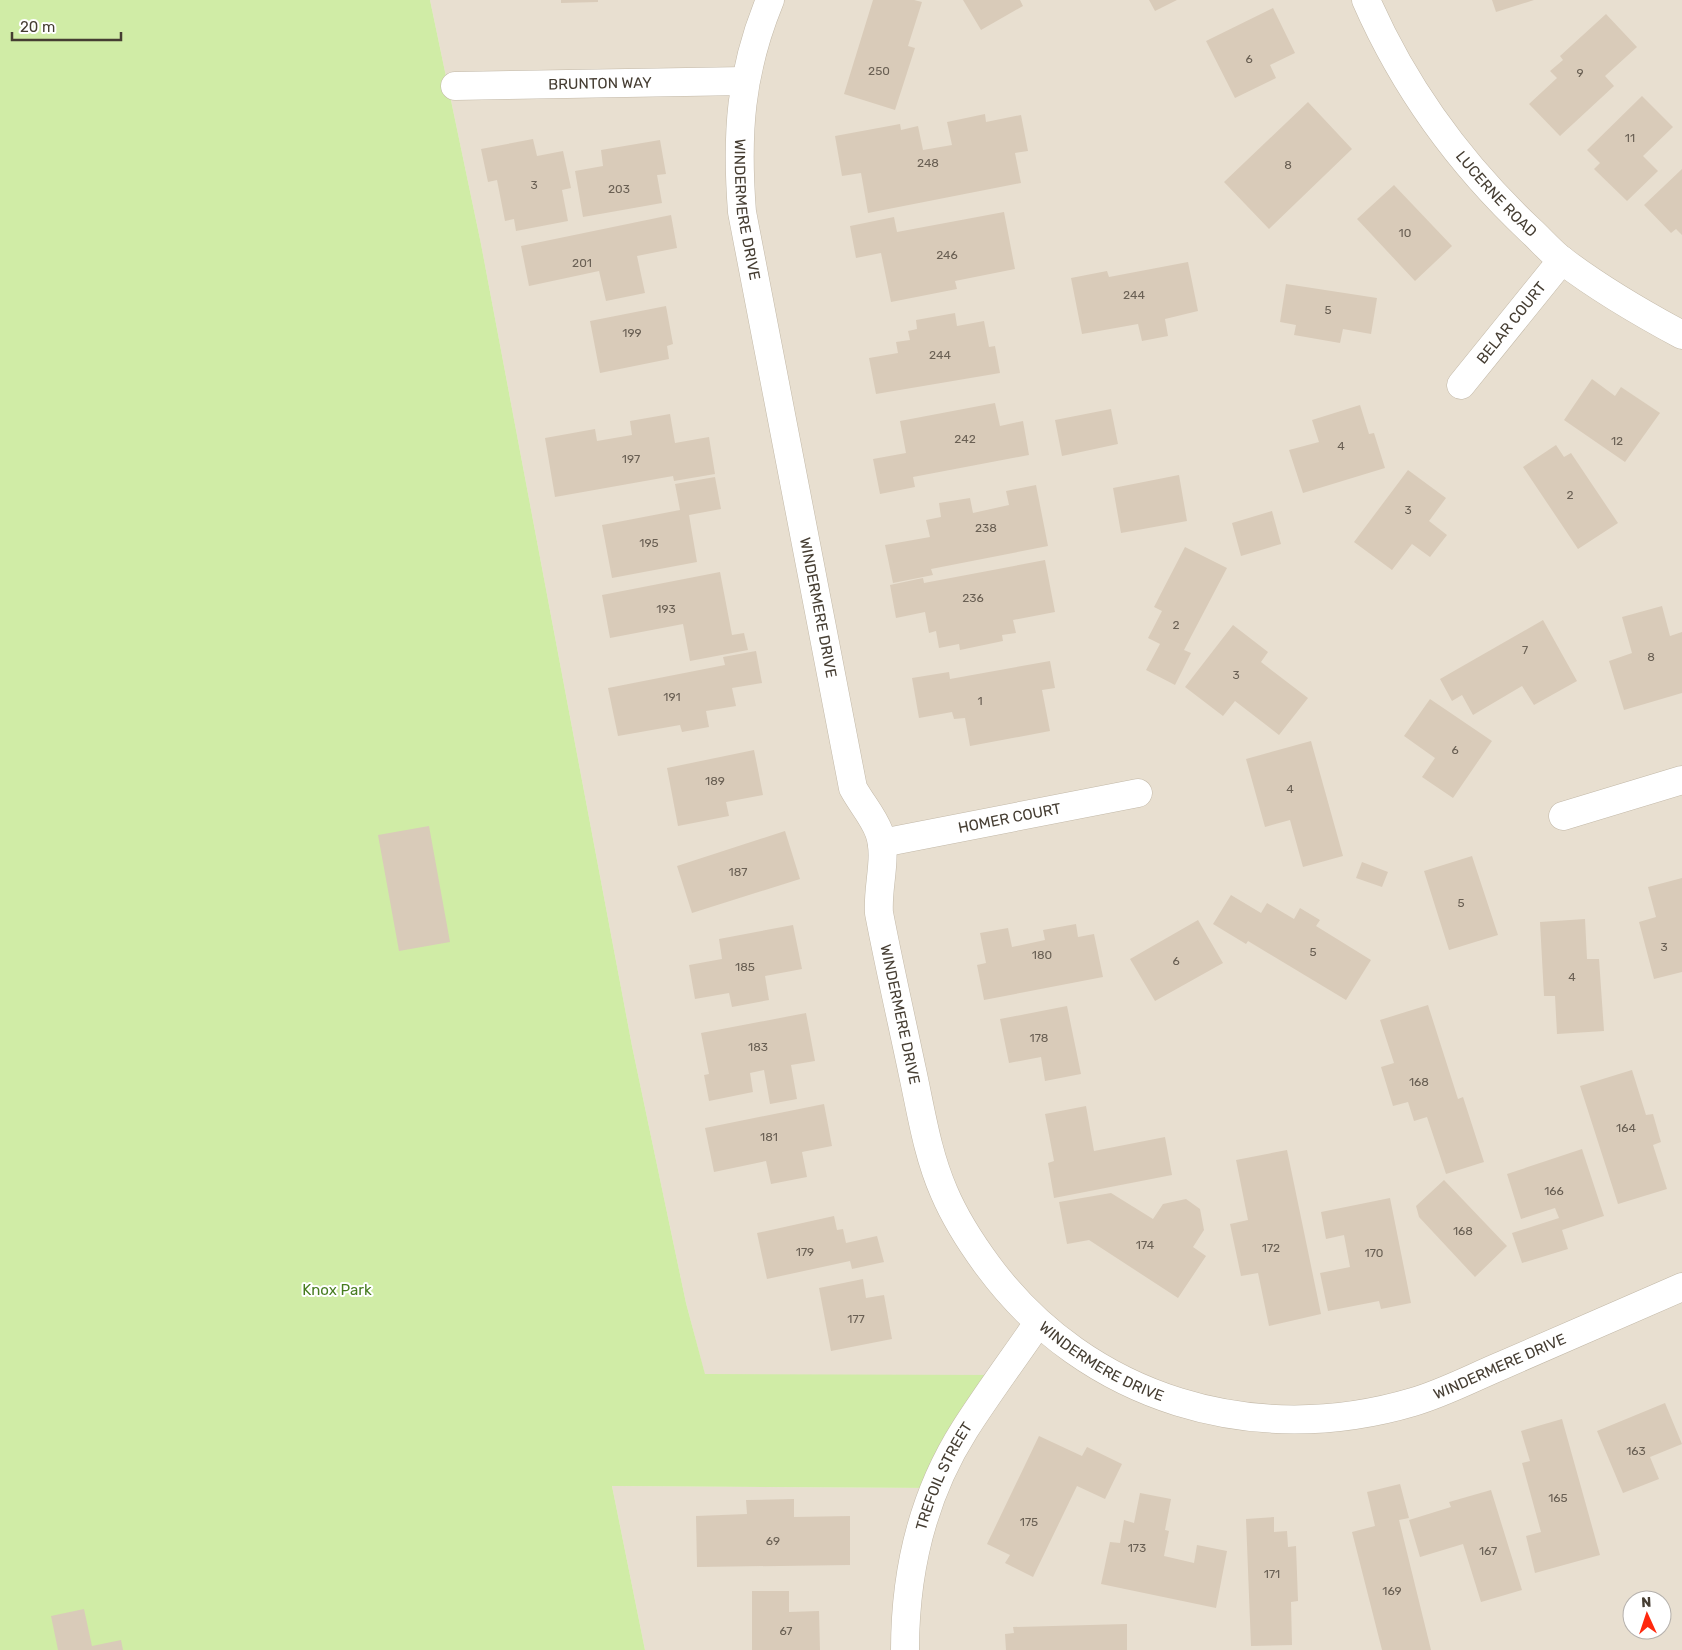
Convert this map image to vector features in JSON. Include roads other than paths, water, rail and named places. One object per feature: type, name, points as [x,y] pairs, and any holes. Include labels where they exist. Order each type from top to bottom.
[{"type":"street","name":"WINDERMERE DRIVE","points":[[770,0],[745,81],[740,128],[739,161],[742,212],[746,237],[854,788],[875,822],[882,843],[883,857],[877,894],[879,913],[929,1150],[945,1195],[971,1242],[1012,1297],[1038,1323],[1094,1364],[1169,1399],[1206,1411],[1285,1421],[1326,1419],[1367,1413],[1414,1402],[1682,1287]]},
{"type":"street","name":"LUCERNE ROAD","points":[[1366,0],[1395,59],[1416,95],[1471,169],[1511,212],[1562,260],[1625,303],[1682,336]]},
{"type":"street","name":"BRUNTON WAY","points":[[455,86],[745,81]]},
{"type":"street","name":"BELAR COURT","points":[[1462,385],[1562,260]]},
{"type":"street","points":[[1563,816],[1682,780]]},
{"type":"street","name":"HOMER COURT","points":[[882,843],[1138,794]]},
{"type":"street","name":"TREFOIL STREET","points":[[905,1650],[912,1566],[917,1540],[935,1488],[964,1430],[1038,1323]]},
{"type":"park label","name":"Knox Park","points":[[337,1290]]}]
